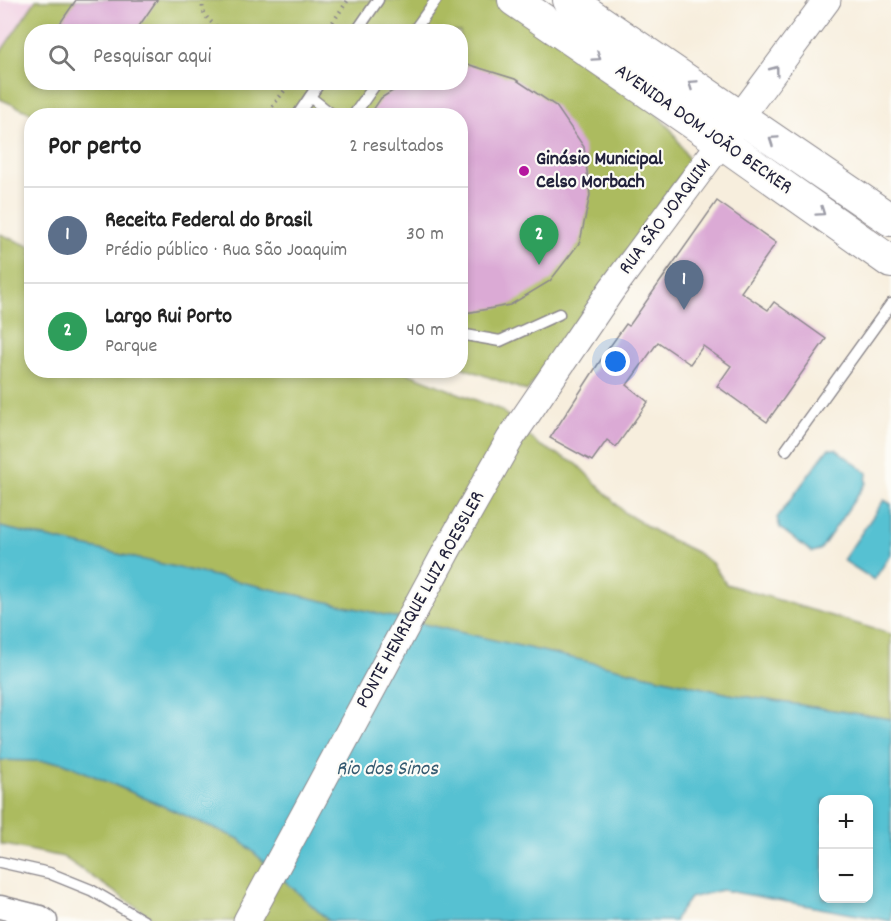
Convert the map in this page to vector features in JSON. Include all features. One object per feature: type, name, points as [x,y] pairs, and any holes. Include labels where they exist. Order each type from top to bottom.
[{"type":"main road","name":"AVENIDA DOM JOÃO BECKER","points":[[514,0],[722,142],[891,262]]},
{"type":"main road","name":"AVENIDA DOM JOÃO BECKER","points":[[572,1],[891,220]]},
{"type":"street","name":"RUA SÃO JOAQUIM","points":[[612,289],[827,0]]},
{"type":"street","points":[[555,28],[572,1]]},
{"type":"street","name":"PONTE HENRIQUE LUIZ ROESSLER","points":[[247,921],[510,438],[612,289]]},
{"type":"street","points":[[0,907],[42,920]]},
{"type":"lane","points":[[362,24],[378,0]]},
{"type":"lane","points":[[419,24],[436,0]]},
{"type":"lane","points":[[302,108],[315,90]]},
{"type":"lane","points":[[359,108],[371,90]]},
{"type":"lane","points":[[310,97],[323,108]]},
{"type":"lane","points":[[786,450],[891,304]]},
{"type":"lane","points":[[468,335],[500,341],[559,314]]},
{"type":"lane","points":[[0,862],[60,877],[91,890],[144,921]]},
{"type":"path","points":[[203,0],[202,8],[208,21],[212,24]]},
{"type":"path","points":[[332,24],[348,0]]},
{"type":"path","points":[[271,108],[285,90]]},
{"type":"shaded area","points":[[0,0],[36,0],[0,52]]},
{"type":"green space","points":[[36,0],[501,0],[644,100],[673,132],[690,162],[527,391],[468,370],[468,108],[24,110],[0,99],[0,53]]},
{"type":"green space","points":[[0,234],[24,244],[24,378],[420,378],[501,410],[539,445],[577,464],[625,513],[712,563],[726,584],[891,634],[891,719],[729,694],[0,527]]},
{"type":"green space","points":[[0,760],[62,762],[239,839],[329,921],[157,921],[63,857],[0,844]]},
{"type":"water","points":[[828,449],[836,449],[867,473],[866,483],[820,550],[812,552],[780,528],[777,518]]},
{"type":"water","points":[[884,500],[891,504],[891,554],[874,580],[843,560]]},
{"type":"water","name":"Rio dos Sinos","points":[[0,527],[729,694],[891,719],[891,921],[722,890],[690,898],[675,921],[329,921],[239,839],[62,762],[0,760]]},
{"type":"building","points":[[76,0],[157,0],[140,24],[60,24]]},
{"type":"building","name":"Ginásio Municipal Celso Morbach","points":[[468,65],[515,79],[556,106],[584,147],[590,195],[580,242],[550,281],[510,305],[468,313],[468,108],[374,108],[381,98],[394,90],[468,90]]},
{"type":"building","points":[[717,201],[776,243],[741,292],[768,310],[774,302],[826,339],[767,422],[717,386],[731,366],[703,346],[690,364],[658,342],[627,385],[648,402],[616,447],[607,440],[592,461],[550,438],[606,352],[626,324],[629,326]]},
{"type":"place","name":"Ginásio Municipal Celso Morbach","points":[[524,171]]},
{"type":"place","name":"Largo Rui Porto","points":[[539,265]]},
{"type":"place","name":"Receita Federal do Brasil","points":[[684,310]]}]
